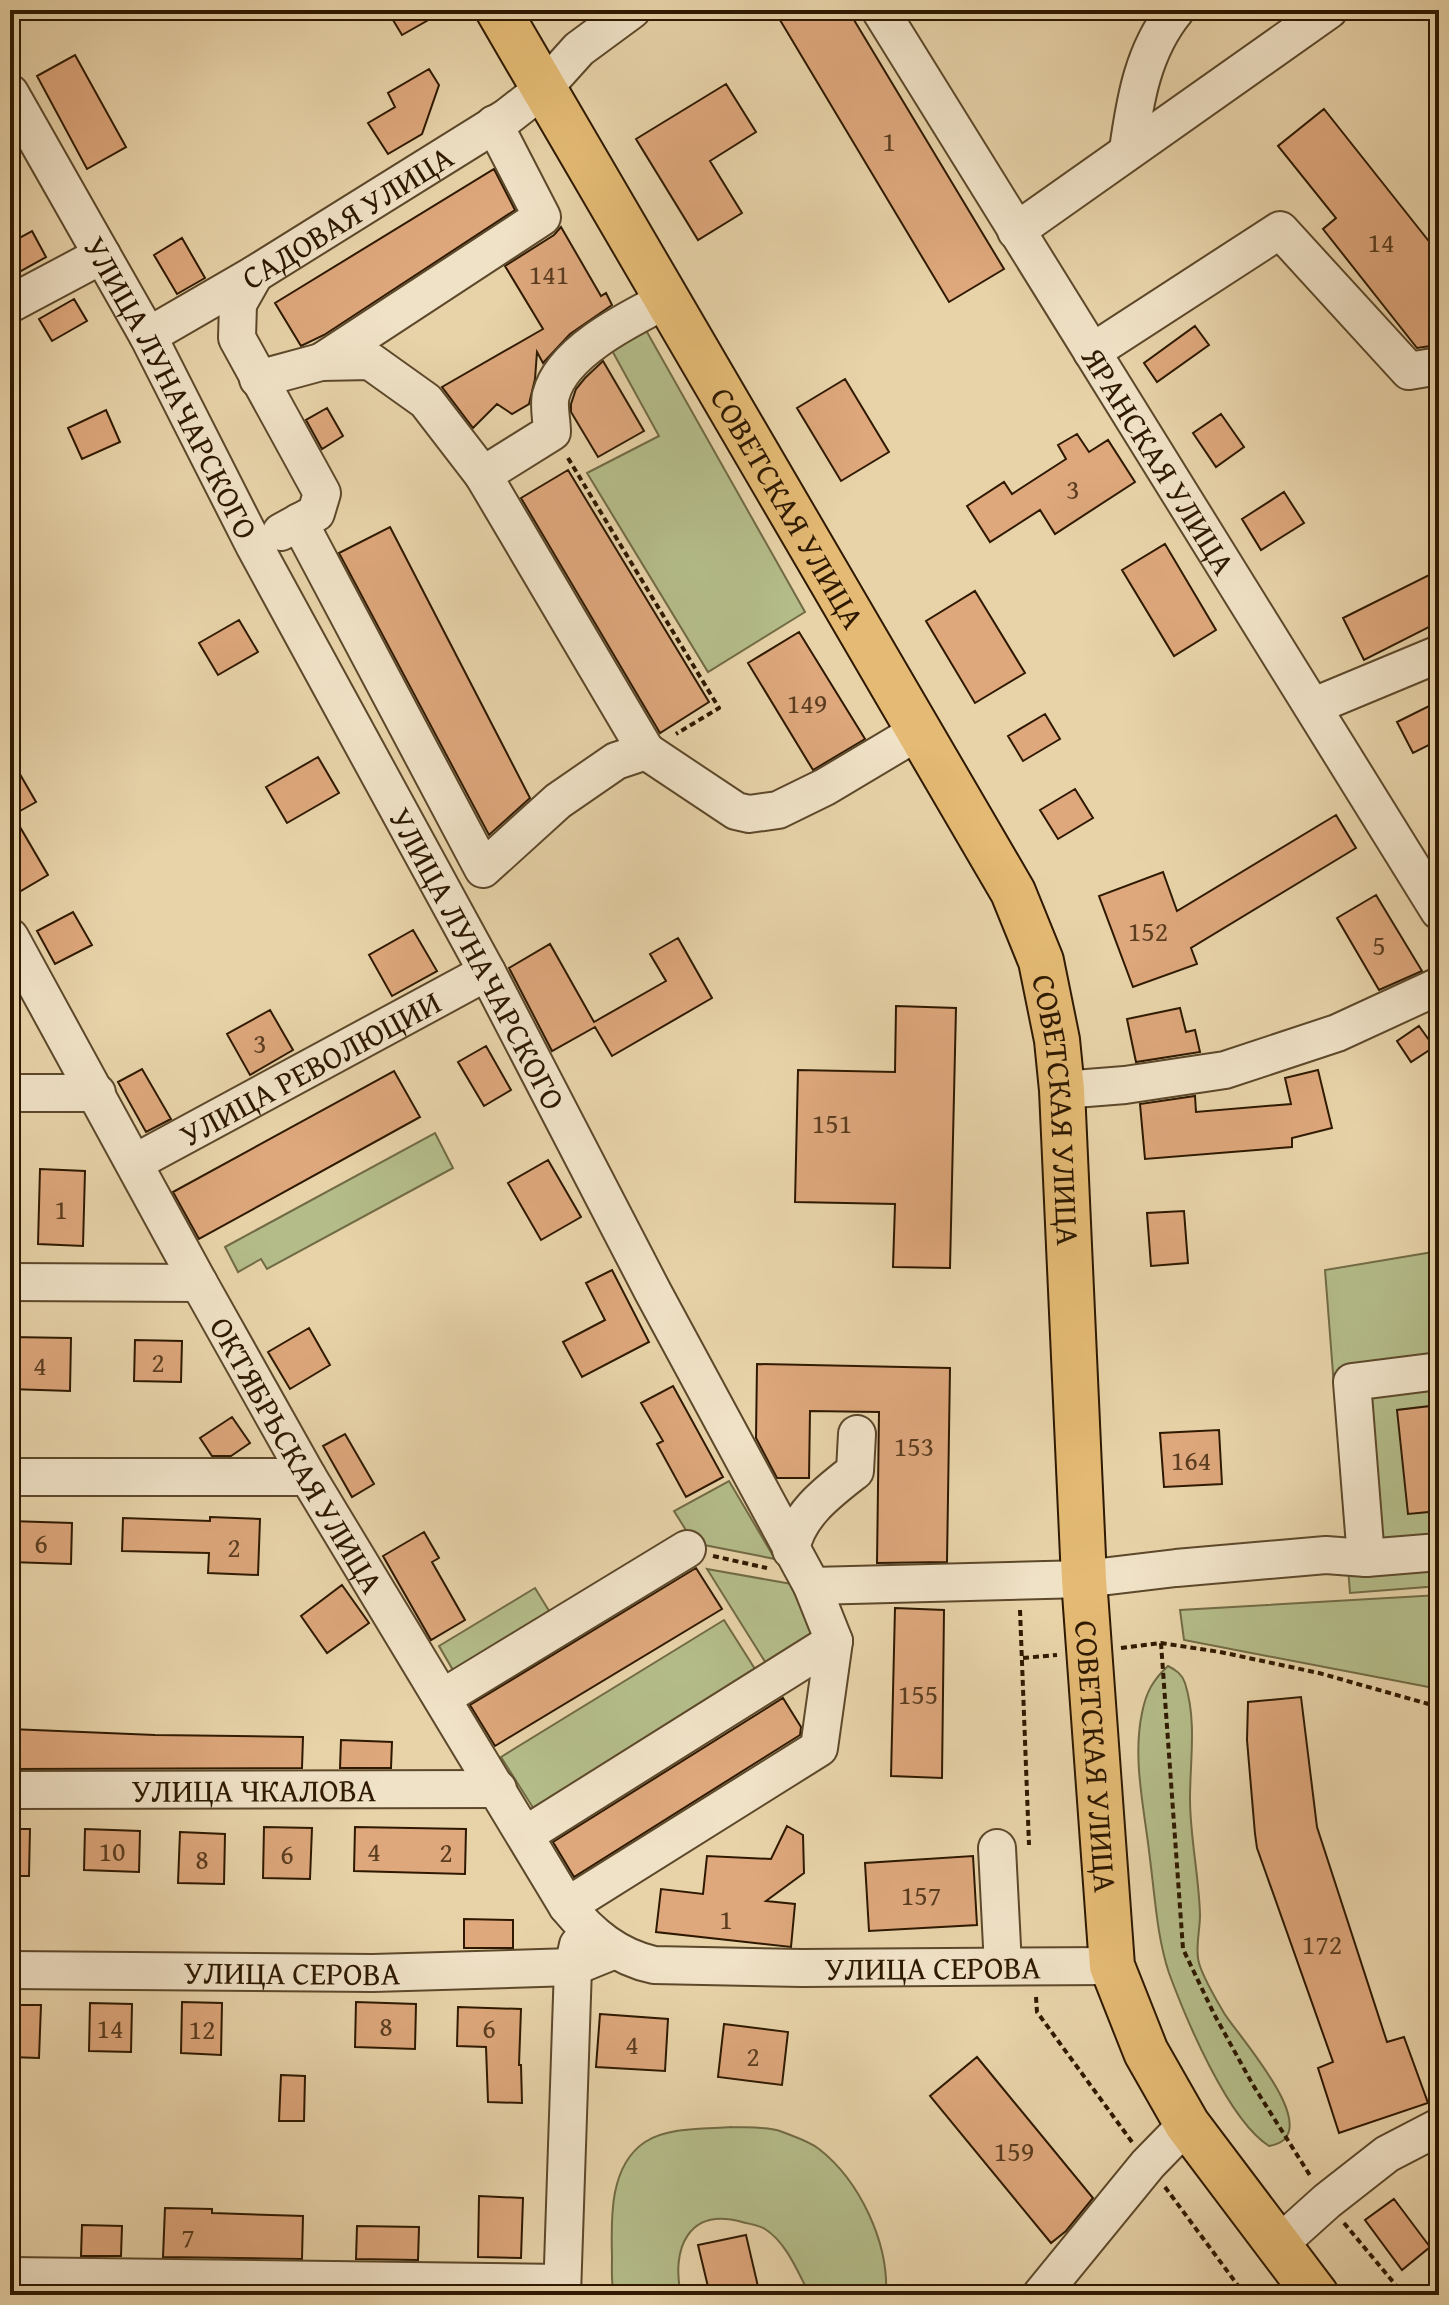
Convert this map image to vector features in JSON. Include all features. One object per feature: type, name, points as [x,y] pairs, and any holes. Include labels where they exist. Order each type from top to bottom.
[{"type":"main road","name":"СОВЕТСКАЯ УЛИЦА","points":[[498,10],[1013,892],[1041,961],[1057,1040],[1062,1090],[1084,1579],[1112,1966],[1146,2052],[1187,2124],[1316,2295]]},
{"type":"street","name":"САДОВАЯ УЛИЦА","points":[[148,336],[255,274],[494,124],[543,89],[579,49],[632,10]]},
{"type":"street","name":"ЯРАНСКАЯ УЛИЦА","points":[[880,10],[1439,911]]},
{"type":"street","points":[[1128,150],[1134,105],[1145,61],[1176,10]]},
{"type":"street","points":[[1016,231],[1329,10]]},
{"type":"street","name":"УЛИЦА ЛУНАЧАРСКОГО","points":[[10,93],[148,336],[255,547],[487,972],[653,1292],[803,1571],[834,1641]]},
{"type":"street","points":[[321,362],[542,217],[494,124]]},
{"type":"street","points":[[1092,352],[1280,230],[1409,371],[1439,366]]},
{"type":"street","points":[[10,304],[102,255]]},
{"type":"street","points":[[255,274],[238,304],[237,338],[322,493],[316,513],[255,547]]},
{"type":"street","points":[[483,475],[552,432],[551,395],[568,363],[626,322],[668,299]]},
{"type":"street","points":[[258,379],[321,362],[370,361],[426,401],[483,475],[646,751],[736,811],[764,814],[778,810],[825,787],[919,731]]},
{"type":"street","points":[[299,522],[483,869],[558,801],[616,761],[646,751]]},
{"type":"street","points":[[1314,706],[1439,654]]},
{"type":"street","name":"ОКТЯБРЬСКАЯ УЛИЦА","points":[[10,937],[308,1477],[575,1916],[615,1950]]},
{"type":"street","name":"УЛИЦА РЕВОЛЮЦИИ","points":[[134,1163],[487,972]]},
{"type":"street","points":[[1062,1090],[1125,1085],[1225,1070],[1337,1033],[1439,986]]},
{"type":"street","points":[[10,1093],[97,1093]]},
{"type":"street","points":[[10,1282],[199,1283]]},
{"type":"street","points":[[1366,1558],[1352,1382],[1439,1371]]},
{"type":"street","points":[[857,1434],[855,1471],[822,1497],[794,1534],[803,1571],[1084,1579],[1326,1555],[1366,1558],[1439,1552]]},
{"type":"street","points":[[10,1477],[308,1477]]},
{"type":"street","points":[[442,1698],[687,1549]]},
{"type":"street","points":[[525,1835],[834,1641]]},
{"type":"street","points":[[10,2276],[562,2289],[575,1916],[819,1748],[834,1641]]},
{"type":"street","name":"УЛИЦА ЧКАЛОВА","points":[[10,1790],[498,1789]]},
{"type":"street","points":[[997,1848],[1003,1966]]},
{"type":"street","points":[[573,1967],[615,1950]]},
{"type":"street","name":"УЛИЦА СЕРОВА","points":[[615,1950],[635,1961],[654,1965],[802,1968],[1112,1966]]},
{"type":"street","name":"УЛИЦА СЕРОВА","points":[[10,1970],[373,1973],[573,1967]]},
{"type":"street","points":[[1041,2295],[1148,2164],[1187,2124]]},
{"type":"street","points":[[1277,2246],[1327,2201],[1387,2154],[1439,2127]]},
{"type":"path","points":[[552,432],[719,708],[646,751]]},
{"type":"path","points":[[687,1549],[803,1571]]},
{"type":"path","points":[[1161,1643],[1183,1949],[1253,2085],[1327,2201],[1404,2295]]},
{"type":"path","points":[[1023,1658],[1161,1643],[1319,1673],[1439,1707]]},
{"type":"green space","points":[[643,325],[805,612],[708,672],[587,473],[659,436],[609,345]]},
{"type":"green space","points":[[435,1133],[453,1168],[267,1269],[261,1259],[238,1272],[225,1247]]},
{"type":"green space","points":[[1439,1251],[1439,1586],[1350,1593],[1325,1270]]},
{"type":"green space","points":[[729,1481],[775,1559],[694,1543],[674,1511]]},
{"type":"green space","points":[[707,1569],[797,1585],[820,1636],[769,1668]]},
{"type":"green space","points":[[535,1588],[554,1619],[457,1677],[439,1646]]},
{"type":"green space","points":[[1439,1595],[1439,1689],[1184,1640],[1180,1610]]},
{"type":"green space","points":[[724,1620],[760,1677],[537,1814],[501,1757]]},
{"type":"green space","points":[[1168,1666],[1184,1680],[1191,1712],[1190,1813],[1199,1900],[1199,1964],[1224,2013],[1275,2084],[1285,2106],[1290,2124],[1285,2138],[1269,2146],[1238,2114],[1210,2067],[1176,1993],[1162,1945],[1140,1786],[1138,1749],[1148,1693]]},
{"type":"green space","points":[[731,2127],[780,2131],[815,2146],[834,2162],[859,2196],[877,2234],[886,2275],[886,2295],[810,2295],[791,2259],[773,2235],[760,2226],[723,2219],[696,2226],[688,2236],[679,2262],[681,2295],[614,2295],[612,2226],[615,2194],[618,2179],[633,2152],[645,2142],[664,2134]]},
{"type":"building","points":[[387,10],[446,10],[402,35]]},
{"type":"building","points":[[774,10],[848,10],[1004,269],[949,302]]},
{"type":"building","points":[[75,55],[126,147],[87,169],[37,76]]},
{"type":"building","points":[[429,69],[439,85],[422,134],[388,154],[368,123],[395,107],[388,93]]},
{"type":"building","points":[[726,84],[756,132],[710,161],[742,213],[698,240],[636,139]]},
{"type":"building","points":[[1324,109],[1439,254],[1437,345],[1417,348],[1323,229],[1336,218],[1278,146]]},
{"type":"building","points":[[494,169],[515,210],[324,335],[301,346],[275,303]]},
{"type":"building","points":[[561,227],[601,296],[606,293],[612,305],[570,334],[543,363],[537,352],[529,404],[512,414],[497,404],[473,428],[442,387],[543,329],[505,266],[554,235]]},
{"type":"building","points":[[32,231],[46,257],[10,277],[10,243]]},
{"type":"building","points":[[182,238],[205,278],[177,294],[154,255]]},
{"type":"building","points":[[74,299],[87,321],[52,341],[39,319]]},
{"type":"building","points":[[1195,326],[1209,345],[1157,382],[1144,363]]},
{"type":"building","points":[[603,361],[644,431],[598,457],[571,412],[571,404],[576,389]]},
{"type":"building","points":[[845,379],[889,452],[841,481],[797,408]]},
{"type":"building","points":[[327,408],[343,436],[322,449],[306,420]]},
{"type":"building","points":[[106,410],[120,442],[82,459],[68,428]]},
{"type":"building","points":[[1221,414],[1244,447],[1216,467],[1193,433]]},
{"type":"building","points":[[1077,434],[1089,452],[1108,440],[1135,482],[1055,534],[1040,510],[990,542],[967,506],[1004,482],[1012,494],[1066,459],[1058,445]]},
{"type":"building","points":[[568,470],[709,702],[660,733],[521,498]]},
{"type":"building","points":[[1284,492],[1304,523],[1261,550],[1242,519]]},
{"type":"building","points":[[390,527],[530,798],[489,835],[339,553]]},
{"type":"building","points":[[1165,544],[1216,630],[1174,656],[1122,570]]},
{"type":"building","points":[[1439,570],[1439,622],[1364,660],[1343,618]]},
{"type":"building","points":[[975,591],[1025,673],[975,703],[926,621]]},
{"type":"building","points":[[239,620],[258,652],[218,675],[199,643]]},
{"type":"building","points":[[799,632],[865,739],[813,770],[748,663]]},
{"type":"building","points":[[1439,701],[1439,740],[1413,753],[1397,722]]},
{"type":"building","points":[[1045,714],[1060,739],[1023,761],[1008,736]]},
{"type":"building","points":[[10,757],[36,802],[13,815],[48,875],[19,892],[10,876]]},
{"type":"building","points":[[318,757],[339,793],[287,823],[266,787]]},
{"type":"building","points":[[1075,789],[1093,818],[1058,839],[1040,810]]},
{"type":"building","points":[[1336,815],[1356,848],[1191,948],[1197,964],[1133,987],[1099,896],[1163,872],[1177,911]]},
{"type":"building","points":[[1376,895],[1422,971],[1379,990],[1337,918]]},
{"type":"building","points":[[73,912],[92,945],[55,964],[37,931]]},
{"type":"building","points":[[413,930],[437,971],[392,996],[369,955]]},
{"type":"building","points":[[678,938],[712,998],[612,1056],[595,1027],[552,1051],[509,968],[550,944],[594,1022],[666,981],[650,954]]},
{"type":"building","points":[[896,1006],[956,1008],[950,1268],[893,1267],[895,1204],[795,1202],[798,1070],[895,1072]]},
{"type":"building","points":[[1180,1008],[1186,1032],[1195,1030],[1200,1052],[1136,1062],[1127,1019]]},
{"type":"building","points":[[270,1010],[293,1050],[250,1075],[227,1034]]},
{"type":"building","points":[[1419,1026],[1434,1047],[1411,1062],[1397,1041]]},
{"type":"building","points":[[486,1046],[511,1090],[484,1106],[458,1062]]},
{"type":"building","points":[[142,1069],[171,1119],[146,1132],[118,1082]]},
{"type":"building","points":[[1318,1070],[1332,1128],[1292,1138],[1292,1147],[1145,1159],[1140,1104],[1195,1096],[1196,1112],[1291,1104],[1285,1078]]},
{"type":"building","points":[[394,1071],[420,1117],[199,1239],[173,1192]]},
{"type":"building","points":[[548,1160],[581,1217],[541,1240],[508,1183]]},
{"type":"building","points":[[40,1169],[85,1171],[83,1246],[38,1244]]},
{"type":"building","points":[[1184,1211],[1188,1263],[1151,1266],[1147,1213]]},
{"type":"building","points":[[612,1270],[649,1342],[582,1377],[563,1342],[605,1320],[586,1283]]},
{"type":"building","points":[[309,1328],[330,1365],[290,1389],[268,1352]]},
{"type":"building","points":[[10,1337],[71,1338],[70,1391],[10,1389]]},
{"type":"building","points":[[135,1340],[182,1341],[181,1382],[134,1381]]},
{"type":"building","points":[[757,1364],[950,1368],[947,1562],[877,1563],[879,1412],[810,1411],[809,1478],[777,1478],[756,1438]]},
{"type":"building","points":[[673,1386],[723,1477],[686,1497],[657,1444],[663,1441],[641,1403]]},
{"type":"building","points":[[1439,1405],[1439,1511],[1408,1514],[1397,1410]]},
{"type":"building","points":[[232,1417],[250,1443],[231,1456],[212,1456],[200,1438]]},
{"type":"building","points":[[1219,1430],[1222,1484],[1164,1487],[1160,1433]]},
{"type":"building","points":[[345,1434],[374,1484],[352,1497],[323,1446]]},
{"type":"building","points":[[210,1517],[260,1519],[258,1575],[208,1573],[209,1553],[122,1551],[123,1518],[210,1521]]},
{"type":"building","points":[[10,1521],[72,1523],[71,1564],[10,1562]]},
{"type":"building","points":[[424,1532],[439,1558],[432,1562],[465,1620],[431,1640],[383,1556]]},
{"type":"building","points":[[696,1568],[722,1609],[495,1746],[470,1705]]},
{"type":"building","points":[[342,1585],[369,1623],[327,1653],[301,1616]]},
{"type":"building","points":[[895,1608],[944,1610],[942,1778],[891,1776]]},
{"type":"building","points":[[1301,1697],[1317,1827],[1387,2042],[1404,2037],[1428,2103],[1339,2133],[1318,2068],[1333,2062],[1257,1848],[1255,1834],[1247,1740],[1248,1702]]},
{"type":"building","points":[[783,1698],[801,1727],[800,1735],[574,1877],[553,1842]]},
{"type":"building","points":[[10,1729],[303,1737],[302,1768],[10,1769]]},
{"type":"building","points":[[341,1740],[392,1742],[391,1768],[340,1768]]},
{"type":"building","points":[[787,1826],[803,1835],[804,1873],[766,1901],[795,1904],[791,1947],[656,1932],[661,1889],[703,1894],[707,1856],[771,1859]]},
{"type":"building","points":[[264,1827],[312,1828],[310,1879],[263,1878]]},
{"type":"building","points":[[355,1827],[466,1829],[465,1874],[354,1871]]},
{"type":"building","points":[[10,1829],[30,1829],[29,1876],[10,1876]]},
{"type":"building","points":[[85,1829],[140,1831],[139,1872],[84,1870]]},
{"type":"building","points":[[180,1832],[225,1834],[224,1884],[178,1883]]},
{"type":"building","points":[[973,1856],[977,1925],[869,1931],[865,1863]]},
{"type":"building","points":[[464,1919],[513,1920],[513,1948],[464,1948]]},
{"type":"building","points":[[182,2002],[222,2003],[221,2055],[181,2053]]},
{"type":"building","points":[[356,2002],[416,2004],[415,2049],[355,2047]]},
{"type":"building","points":[[90,2003],[132,2004],[131,2052],[89,2051]]},
{"type":"building","points":[[10,2005],[41,2005],[39,2058],[10,2057]]},
{"type":"building","points":[[458,2007],[521,2009],[519,2065],[522,2103],[488,2102],[486,2047],[457,2046]]},
{"type":"building","points":[[600,2014],[668,2019],[665,2071],[596,2067]]},
{"type":"building","points":[[724,2024],[788,2032],[782,2085],[718,2077]]},
{"type":"building","points":[[977,2057],[1093,2198],[1066,2231],[1051,2243],[930,2096]]},
{"type":"building","points":[[281,2075],[305,2076],[304,2121],[279,2121]]},
{"type":"building","points":[[479,2196],[523,2198],[521,2258],[478,2257]]},
{"type":"building","points":[[1394,2199],[1430,2247],[1402,2270],[1365,2220]]},
{"type":"building","points":[[165,2208],[303,2216],[302,2259],[163,2257]]},
{"type":"building","points":[[82,2225],[122,2226],[121,2256],[81,2256]]},
{"type":"building","points":[[357,2226],[419,2227],[418,2260],[356,2259]]},
{"type":"building","points":[[746,2235],[760,2295],[710,2295],[698,2245]]}]
